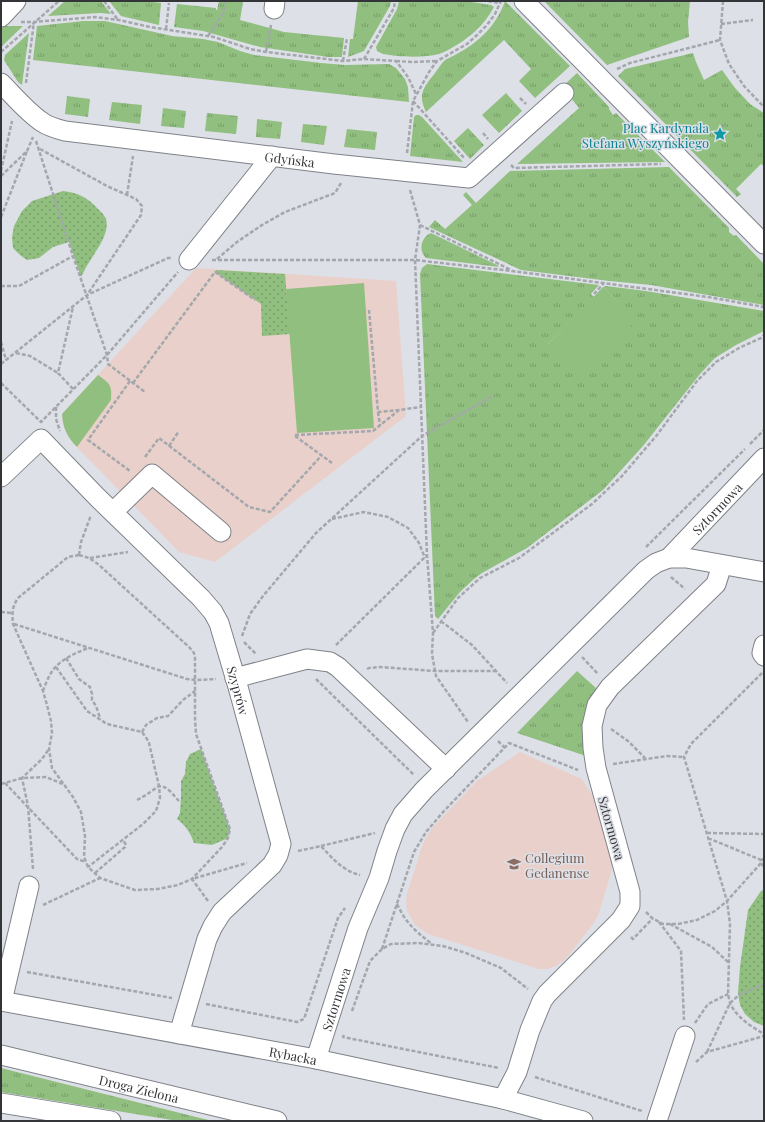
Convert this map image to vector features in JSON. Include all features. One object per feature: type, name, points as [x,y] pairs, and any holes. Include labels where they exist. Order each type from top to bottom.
[{"type":"street","points":[[1,17],[16,1]]},
{"type":"street","points":[[524,1],[764,244]]},
{"type":"street","name":"Gdyńska","points":[[1,83],[22,92],[30,112],[42,122],[54,128],[65,131],[405,172],[469,178],[564,93]]},
{"type":"street","points":[[189,260],[272,156]]},
{"type":"street","name":"Szyprów","points":[[1,477],[41,439],[201,598],[214,612],[218,623],[235,678],[281,844],[278,855],[272,865],[222,912],[213,926],[207,939],[179,1034]]},
{"type":"street","name":"Sztormowa","points":[[316,1059],[358,928],[379,878],[395,829],[403,814],[424,790],[646,570],[669,558],[764,459]]},
{"type":"street","points":[[119,518],[152,474],[221,532]]},
{"type":"street","name":"Sztormowa","points":[[669,558],[686,558],[764,572]]},
{"type":"street","name":"Sztormowa","points":[[630,906],[630,892],[596,768],[592,726],[597,705],[610,687],[716,584],[722,565]]},
{"type":"street","points":[[764,645],[762,653],[764,656]]},
{"type":"street","points":[[235,678],[308,659],[325,662],[338,667],[446,769]]},
{"type":"street","points":[[2,1001],[29,886]]},
{"type":"street","points":[[503,1099],[517,1072],[530,1030],[542,1001],[547,994],[621,920],[630,906]]},
{"type":"street","name":"Rybacka","points":[[2,1001],[316,1059],[503,1099],[583,1121]]},
{"type":"street","points":[[657,1119],[685,1036]]},
{"type":"street","name":"Droga Zielona","points":[[1,1055],[277,1121]]},
{"type":"street","points":[[1,1103],[111,1121]]},
{"type":"path","points":[[1,52],[59,1]]},
{"type":"path","points":[[104,1],[119,20]]},
{"type":"path","points":[[208,36],[223,14],[225,1]]},
{"type":"path","points":[[364,59],[394,8],[396,1]]},
{"type":"path","points":[[469,724],[436,676],[432,654],[433,634],[426,556],[415,260],[420,225],[405,172],[413,101],[416,94],[437,61],[467,44],[487,25],[501,2],[488,1]]},
{"type":"path","points":[[723,1],[720,40],[736,75],[744,86],[764,107]]},
{"type":"path","points":[[166,29],[169,4]]},
{"type":"path","points":[[266,52],[275,5]]},
{"type":"path","points":[[34,22],[95,16],[150,27],[208,36],[250,49],[266,52],[343,61],[364,59],[412,62],[437,61]]},
{"type":"path","points":[[721,24],[753,20]]},
{"type":"path","points":[[1,171],[22,92],[34,22]]},
{"type":"path","points":[[343,61],[346,38]]},
{"type":"path","points":[[630,62],[720,40]]},
{"type":"path","points":[[396,61],[408,77],[416,94]]},
{"type":"path","points":[[413,101],[469,164]]},
{"type":"path","points":[[1,217],[34,135],[107,355],[108,364],[145,392]]},
{"type":"path","points":[[39,148],[107,186],[136,199],[142,206],[141,215],[87,295]]},
{"type":"path","points":[[1,176],[27,151]]},
{"type":"path","points":[[499,152],[514,168],[685,164]]},
{"type":"path","points":[[127,195],[132,164]]},
{"type":"path","points":[[216,260],[237,242],[262,225],[286,212],[335,193],[344,178]]},
{"type":"path","points":[[420,225],[512,271]]},
{"type":"path","points":[[1,286],[19,286],[73,256]]},
{"type":"path","points":[[1,364],[87,295],[168,258],[189,260],[415,260],[604,283],[764,306]]},
{"type":"path","points":[[1,383],[41,422],[107,355],[189,260]]},
{"type":"path","points":[[133,383],[215,272],[255,300]]},
{"type":"path","points":[[594,294],[604,283]]},
{"type":"path","points":[[58,373],[74,306]]},
{"type":"path","points":[[369,310],[380,425]]},
{"type":"path","points":[[433,634],[458,598],[480,578],[519,558],[592,504],[622,476],[657,435],[697,381],[716,362],[764,335]]},
{"type":"path","points":[[1,342],[6,360]]},
{"type":"path","points":[[15,353],[30,356],[58,373],[73,389]]},
{"type":"path","points":[[130,381],[88,440],[133,473]]},
{"type":"path","points":[[241,639],[250,614],[262,596],[316,533],[422,436],[491,397]]},
{"type":"path","points":[[378,412],[421,407]]},
{"type":"path","points":[[332,463],[295,436],[373,431],[399,410]]},
{"type":"path","points":[[169,446],[180,431]]},
{"type":"path","points":[[142,461],[159,438],[249,507],[270,512],[322,455]]},
{"type":"path","points":[[79,555],[81,542],[97,496]]},
{"type":"path","points":[[331,519],[364,512],[388,517],[408,528],[426,556]]},
{"type":"path","points":[[89,558],[150,549]]},
{"type":"path","points":[[79,555],[89,558],[98,564],[194,653],[196,680],[196,734],[230,829],[228,838],[222,847],[192,878],[178,885],[158,889],[135,890],[100,878],[94,873],[88,867],[84,858],[84,836],[81,812],[74,797],[52,768],[49,749],[52,733],[51,721],[43,691],[13,624],[13,605],[18,598],[68,557],[79,555]]},
{"type":"path","points":[[418,778],[308,672],[325,662],[426,556]]},
{"type":"path","points":[[1,612],[12,613]]},
{"type":"path","points":[[441,621],[472,645],[509,685]]},
{"type":"path","points":[[13,624],[187,679],[235,678]]},
{"type":"path","points":[[571,645],[610,687]]},
{"type":"path","points":[[43,691],[50,674],[61,661],[89,648]]},
{"type":"path","points":[[66,658],[76,675],[90,687],[92,700],[101,720]]},
{"type":"path","points":[[56,667],[87,711],[107,724],[142,732],[149,742],[159,786],[160,798],[156,811],[143,824],[88,867]]},
{"type":"path","points":[[353,682],[369,668],[380,667],[435,671],[496,671]]},
{"type":"path","points":[[764,671],[691,744],[684,757],[727,901],[730,924],[728,994],[730,1003],[737,1013],[750,1026],[764,1035]]},
{"type":"path","points":[[142,732],[146,725],[157,718],[168,716],[195,690]]},
{"type":"path","points":[[594,717],[628,741],[645,759]]},
{"type":"path","points":[[382,949],[414,852],[426,832],[509,743],[582,772],[621,762],[666,756],[684,757]]},
{"type":"path","points":[[22,778],[42,759],[49,749]]},
{"type":"path","points":[[1,784],[22,778],[46,777],[66,785]]},
{"type":"path","points":[[22,778],[28,806],[33,870],[29,886]]},
{"type":"path","points":[[5,783],[77,859],[86,862]]},
{"type":"path","points":[[137,800],[159,786],[163,786],[179,801]]},
{"type":"path","points":[[320,846],[395,829]]},
{"type":"path","points":[[707,833],[764,834]]},
{"type":"path","points":[[708,838],[762,861]]},
{"type":"path","points":[[94,873],[125,847],[126,845],[123,840]]},
{"type":"path","points":[[630,906],[640,907],[652,918],[663,924],[678,924],[697,920],[715,911],[727,901],[762,861]]},
{"type":"path","points":[[762,861],[764,868]]},
{"type":"path","points":[[22,918],[40,907],[100,878]]},
{"type":"path","points":[[192,878],[211,906],[222,912]]},
{"type":"path","points":[[397,904],[402,915],[410,925],[432,945]]},
{"type":"path","points":[[658,921],[681,951],[685,1036]]},
{"type":"path","points":[[670,924],[712,947],[729,964]]},
{"type":"path","points":[[351,1016],[370,961],[382,949],[391,944],[418,943],[442,946],[466,953],[501,968],[542,1001]]},
{"type":"path","points":[[708,1052],[730,1003],[739,995],[764,984]]},
{"type":"path","points":[[685,1036],[708,1004],[728,994]]},
{"type":"path","points":[[346,1030],[343,1037],[517,1072],[657,1119]]},
{"type":"path","points":[[690,1066],[708,1052],[764,1035]]},
{"type":"shaded area","points":[[196,268],[396,281],[406,416],[215,562],[179,552],[72,442],[63,425],[62,414]]},
{"type":"shaded area","name":"Collegium Gedanense","points":[[520,752],[582,779],[592,795],[611,851],[612,869],[598,916],[569,955],[556,966],[548,969],[539,969],[428,934],[415,925],[407,911],[407,894],[423,843],[432,828],[477,781]]},
{"type":"green space","points":[[65,1],[101,1],[111,14],[100,13],[48,16]]},
{"type":"green space","points":[[109,1],[145,1],[161,3],[159,25],[121,16]]},
{"type":"green space","points":[[219,1],[243,2],[240,20],[284,32],[344,38],[342,57],[328,57],[260,47],[203,31],[174,27],[177,4],[216,8],[217,10]]},
{"type":"green space","points":[[358,1],[391,1],[390,6],[364,51],[348,57],[350,39],[353,39]]},
{"type":"green space","points":[[399,1],[465,1],[491,5],[494,7],[490,14],[475,31],[457,45],[441,53],[419,57],[383,54],[377,51],[376,47],[397,9]]},
{"type":"green space","points":[[505,1],[570,66],[535,98],[519,81],[531,69],[504,40],[426,112],[423,106],[422,95],[428,82],[444,61],[469,47],[485,33],[498,16]]},
{"type":"green space","points":[[544,1],[690,1],[688,22],[689,37],[607,65]]},
{"type":"green space","points":[[83,21],[105,21],[172,36],[203,39],[218,42],[254,55],[345,65],[389,64],[396,68],[405,79],[408,87],[409,102],[33,60],[37,26]]},
{"type":"green space","points":[[4,26],[23,26],[1,47],[1,28]]},
{"type":"green space","points":[[29,33],[22,85],[18,82],[4,60],[5,55]]},
{"type":"green space","points":[[693,53],[704,80],[722,70],[735,88],[750,104],[764,113],[764,166],[761,164],[736,189],[741,194],[737,197],[618,76],[625,69]]},
{"type":"green space","points":[[577,73],[609,107],[613,115],[616,113],[665,162],[517,164],[579,108],[562,87]]},
{"type":"green space","points":[[506,93],[522,111],[499,133],[482,115]]},
{"type":"green space","points":[[67,96],[90,99],[88,117],[65,114]]},
{"type":"green space","points":[[112,102],[142,105],[140,124],[109,120]]},
{"type":"green space","points":[[163,108],[186,111],[184,128],[161,126]]},
{"type":"green space","points":[[207,113],[238,116],[236,134],[205,131]]},
{"type":"green space","points":[[416,115],[422,117],[463,162],[410,156],[414,117]]},
{"type":"green space","points":[[257,119],[282,122],[280,139],[256,137]]},
{"type":"green space","points":[[303,124],[327,126],[324,145],[301,142]]},
{"type":"green space","points":[[468,128],[484,145],[470,159],[454,141]]},
{"type":"green space","points":[[347,129],[377,132],[375,150],[344,147]]},
{"type":"green space","points":[[669,167],[729,228],[729,232],[734,236],[736,235],[764,264],[764,305],[651,285],[521,270],[429,227],[435,220],[445,229],[472,205],[463,195],[466,192],[476,203],[510,171]]},
{"type":"green space","points":[[63,191],[77,194],[85,198],[104,215],[106,219],[107,224],[105,235],[81,277],[69,242],[53,247],[39,258],[27,260],[13,248],[12,237],[14,226],[22,211],[32,201]]},
{"type":"green space","points":[[431,233],[499,267],[426,258],[421,248],[425,238]]},
{"type":"green space","points":[[427,264],[599,285],[591,294],[594,297],[547,345],[636,320],[603,287],[606,286],[646,291],[764,311],[764,331],[736,345],[715,358],[700,374],[643,446],[603,490],[527,548],[474,579],[460,592],[438,619],[435,616],[420,274],[422,268]]},
{"type":"green space","points":[[216,270],[285,274],[290,334],[262,336],[261,304],[215,272]]},
{"type":"green space","points":[[364,283],[374,428],[297,433],[286,289]]},
{"type":"green space","points":[[603,287],[637,320],[580,378],[547,345]]},
{"type":"green space","points":[[98,375],[109,385],[111,400],[77,447],[66,432],[62,414]]},
{"type":"green space","points":[[577,671],[596,688],[585,715],[586,756],[517,733]]},
{"type":"green space","points":[[201,749],[230,829],[228,838],[212,845],[194,843],[183,824],[177,819],[180,813],[181,781],[185,774],[186,762],[190,754]]},
{"type":"green space","points":[[764,890],[764,1026],[754,1022],[745,1014],[740,1005],[738,993],[748,910],[761,891]]},
{"type":"green space","points":[[1,1068],[213,1121],[178,1121],[1,1092]]},
{"type":"place","name":"Plac Kardynała Stefana Wyszyńskiego","points":[[720,134]]},
{"type":"place","name":"Collegium Gedanense","points":[[514,864]]}]
